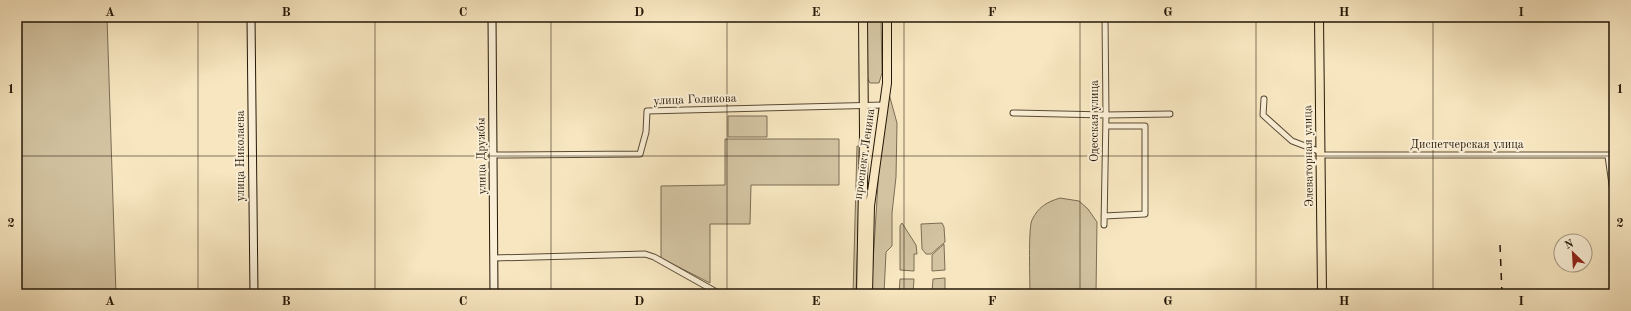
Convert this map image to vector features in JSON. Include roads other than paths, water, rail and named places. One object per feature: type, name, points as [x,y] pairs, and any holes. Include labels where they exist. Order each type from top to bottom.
[{"type":"main road","name":"улица Николаева","points":[[251,17],[254,294]]},
{"type":"main road","name":"улица Дружбы","points":[[492,17],[494,294]]},
{"type":"main road","name":"проспект Ленина","points":[[861,294],[864,106],[863,17]]},
{"type":"main road","name":"проспект Ленина","points":[[868,294],[870,206],[887,82],[887,17]]},
{"type":"main road","name":"Элеваторная улица","points":[[1319,17],[1322,294]]},
{"type":"street","name":"Одесская улица","points":[[1104,225],[1106,126],[1105,17]]},
{"type":"street","points":[[1264,99],[1263,115],[1292,141],[1321,153]]},
{"type":"street","name":"улица Голикова","points":[[494,155],[640,154],[646,132],[647,111],[884,105]]},
{"type":"street","points":[[1013,113],[1106,115],[1170,114]]},
{"type":"street","points":[[1104,216],[1145,214],[1145,126],[1106,126]]},
{"type":"street","name":"Диспетчерская улица","points":[[1321,153],[1614,156]]},
{"type":"street","points":[[1608,156],[1614,199]]},
{"type":"street","points":[[494,258],[646,254],[720,294]]},
{"type":"railway","points":[[1500,245],[1502,294]]}]
